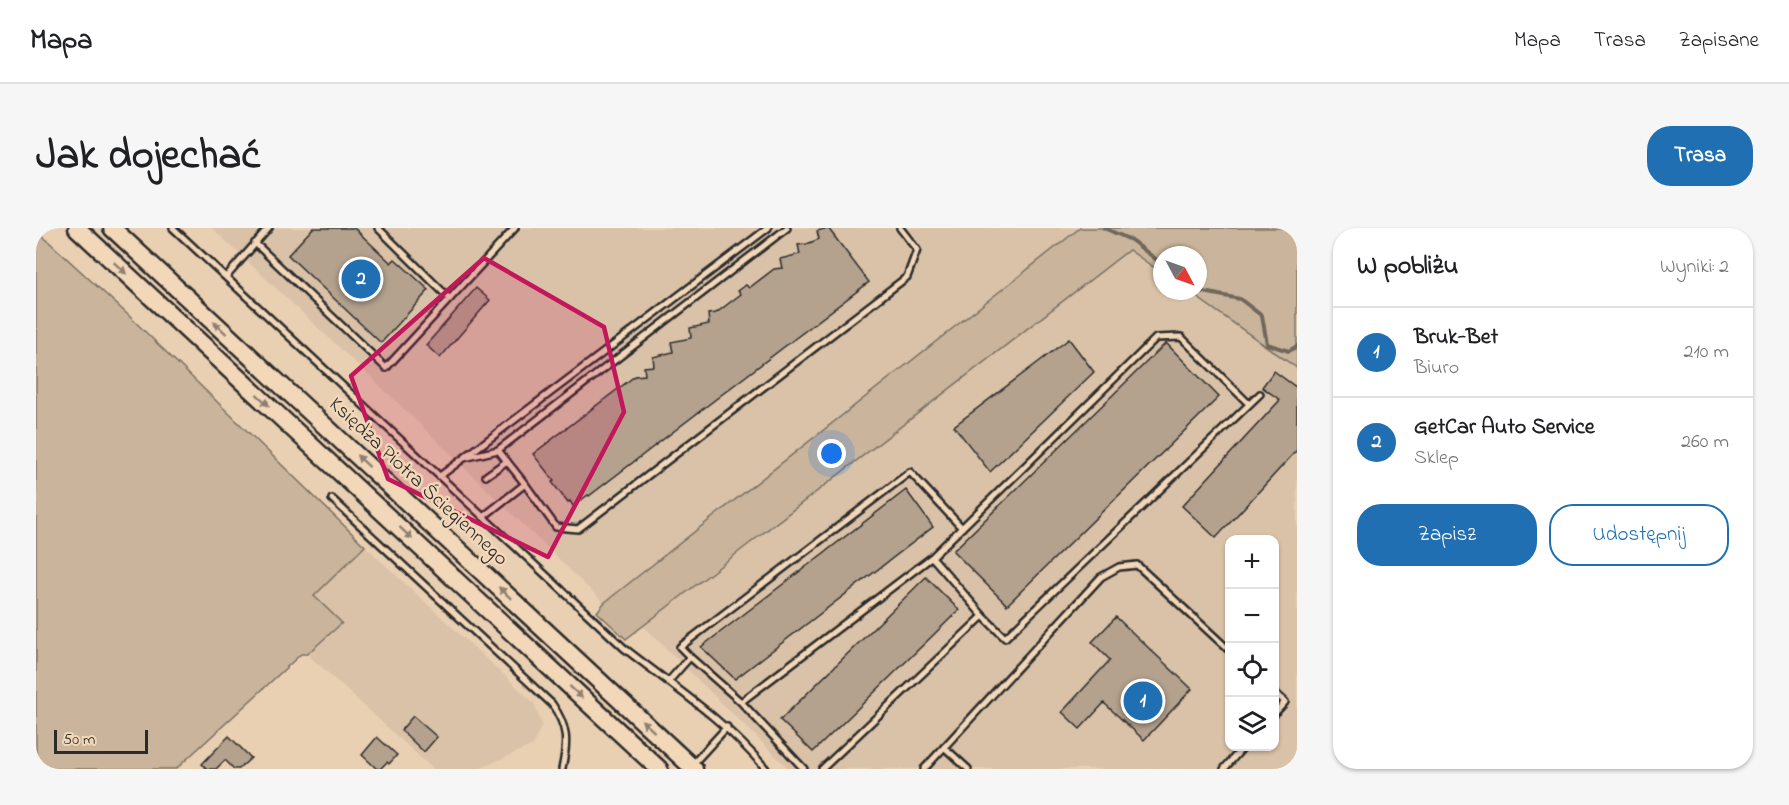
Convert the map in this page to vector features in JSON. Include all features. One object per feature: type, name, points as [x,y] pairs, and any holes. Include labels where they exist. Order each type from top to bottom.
[{"type":"main road","points":[[77,228],[659,769]]},
{"type":"main road","name":"Księdza Piotra Ściegiennego","points":[[112,228],[692,768]]},
{"type":"lane","points":[[172,228],[624,648],[702,706],[766,769]]},
{"type":"lane","points":[[226,277],[269,228]]},
{"type":"lane","points":[[378,228],[450,299]]},
{"type":"lane","points":[[255,243],[386,368],[515,228]]},
{"type":"lane","points":[[440,476],[768,228]]},
{"type":"lane","points":[[464,458],[498,450],[787,228]]},
{"type":"lane","points":[[498,450],[556,527],[578,529],[907,277],[917,250],[900,228]]},
{"type":"lane","points":[[741,702],[932,557],[1156,338],[1181,337],[1248,403]]},
{"type":"lane","points":[[932,557],[1005,638],[1260,394]]},
{"type":"lane","points":[[486,477],[507,461]]},
{"type":"lane","points":[[804,769],[741,702],[680,647],[910,472],[962,528]]},
{"type":"lane","points":[[483,517],[525,484]]},
{"type":"lane","points":[[332,499],[552,704],[562,718],[566,732],[567,745],[562,769]]},
{"type":"lane","points":[[924,769],[1101,577],[1119,567],[1137,565],[1225,646]]},
{"type":"lane","points":[[822,769],[983,616]]},
{"type":"lane","points":[[668,682],[690,657]]},
{"type":"lane","points":[[1279,696],[1285,702],[1279,709]]},
{"type":"lane","points":[[692,768],[726,728]]},
{"type":"lane","points":[[944,747],[968,769]]},
{"type":"lane","points":[[1224,769],[1240,751]]},
{"type":"highlighted area","points":[[484,258],[604,327],[624,412],[548,557],[388,479],[351,376]]},
{"type":"shaded area","points":[[212,228],[1080,228],[604,603],[395,400]]},
{"type":"shaded area","points":[[1080,228],[1297,228],[1297,368],[1201,300],[1207,300],[1207,246],[1153,246],[1153,267],[1129,250],[626,639],[597,612],[604,603]]},
{"type":"shaded area","points":[[36,230],[126,313],[365,546],[314,596],[342,623],[307,654],[301,654],[176,769],[36,769]]},
{"type":"shaded area","points":[[1129,250],[1153,267],[1153,300],[1201,300],[1297,368],[1297,769],[789,769],[643,626]]},
{"type":"shaded area","points":[[365,546],[534,703],[542,725],[533,745],[479,769],[433,769],[307,654],[341,623],[313,596]]},
{"type":"building","points":[[313,228],[354,228],[391,263],[395,259],[429,290],[381,343],[288,255]]},
{"type":"building","points":[[828,228],[869,282],[589,496],[573,506],[570,501],[568,503],[533,454],[635,376],[645,375],[644,367],[654,366],[653,357],[673,352],[671,342],[691,338],[690,328],[709,324],[708,314],[716,313],[741,294],[738,291],[746,285],[749,288],[774,269],[782,268],[780,259],[800,254],[798,245],[819,239],[817,231]]},
{"type":"building","points":[[476,288],[490,300],[440,358],[426,345]]},
{"type":"building","points":[[1069,339],[1094,372],[990,472],[954,426]]},
{"type":"building","points":[[1166,343],[1219,397],[1007,605],[953,551]]},
{"type":"building","points":[[1274,371],[1297,388],[1297,450],[1216,538],[1182,506],[1280,400],[1262,387]]},
{"type":"building","points":[[906,490],[933,527],[735,679],[701,647]]},
{"type":"building","points":[[926,577],[959,610],[813,752],[780,720]]},
{"type":"building","points":[[1116,617],[1192,689],[1144,740],[1104,703],[1080,729],[1062,712],[1110,660],[1092,642]]},
{"type":"building","points":[[413,716],[437,737],[424,752],[401,730]]},
{"type":"building","points":[[229,736],[251,758],[239,769],[234,769],[225,760],[216,769],[207,769],[202,764]]},
{"type":"building","points":[[377,737],[397,755],[389,764],[387,762],[380,769],[377,769],[362,755]]},
{"type":"waterway","points":[[1104,228],[1131,240],[1153,257]]},
{"type":"waterway","points":[[1207,293],[1240,299],[1262,316],[1267,344],[1289,351],[1297,346]]},
{"type":"place","name":"GetCar Auto Service","points":[[361,279]]},
{"type":"place","name":"Bruk-Bet","points":[[1143,701]]}]
